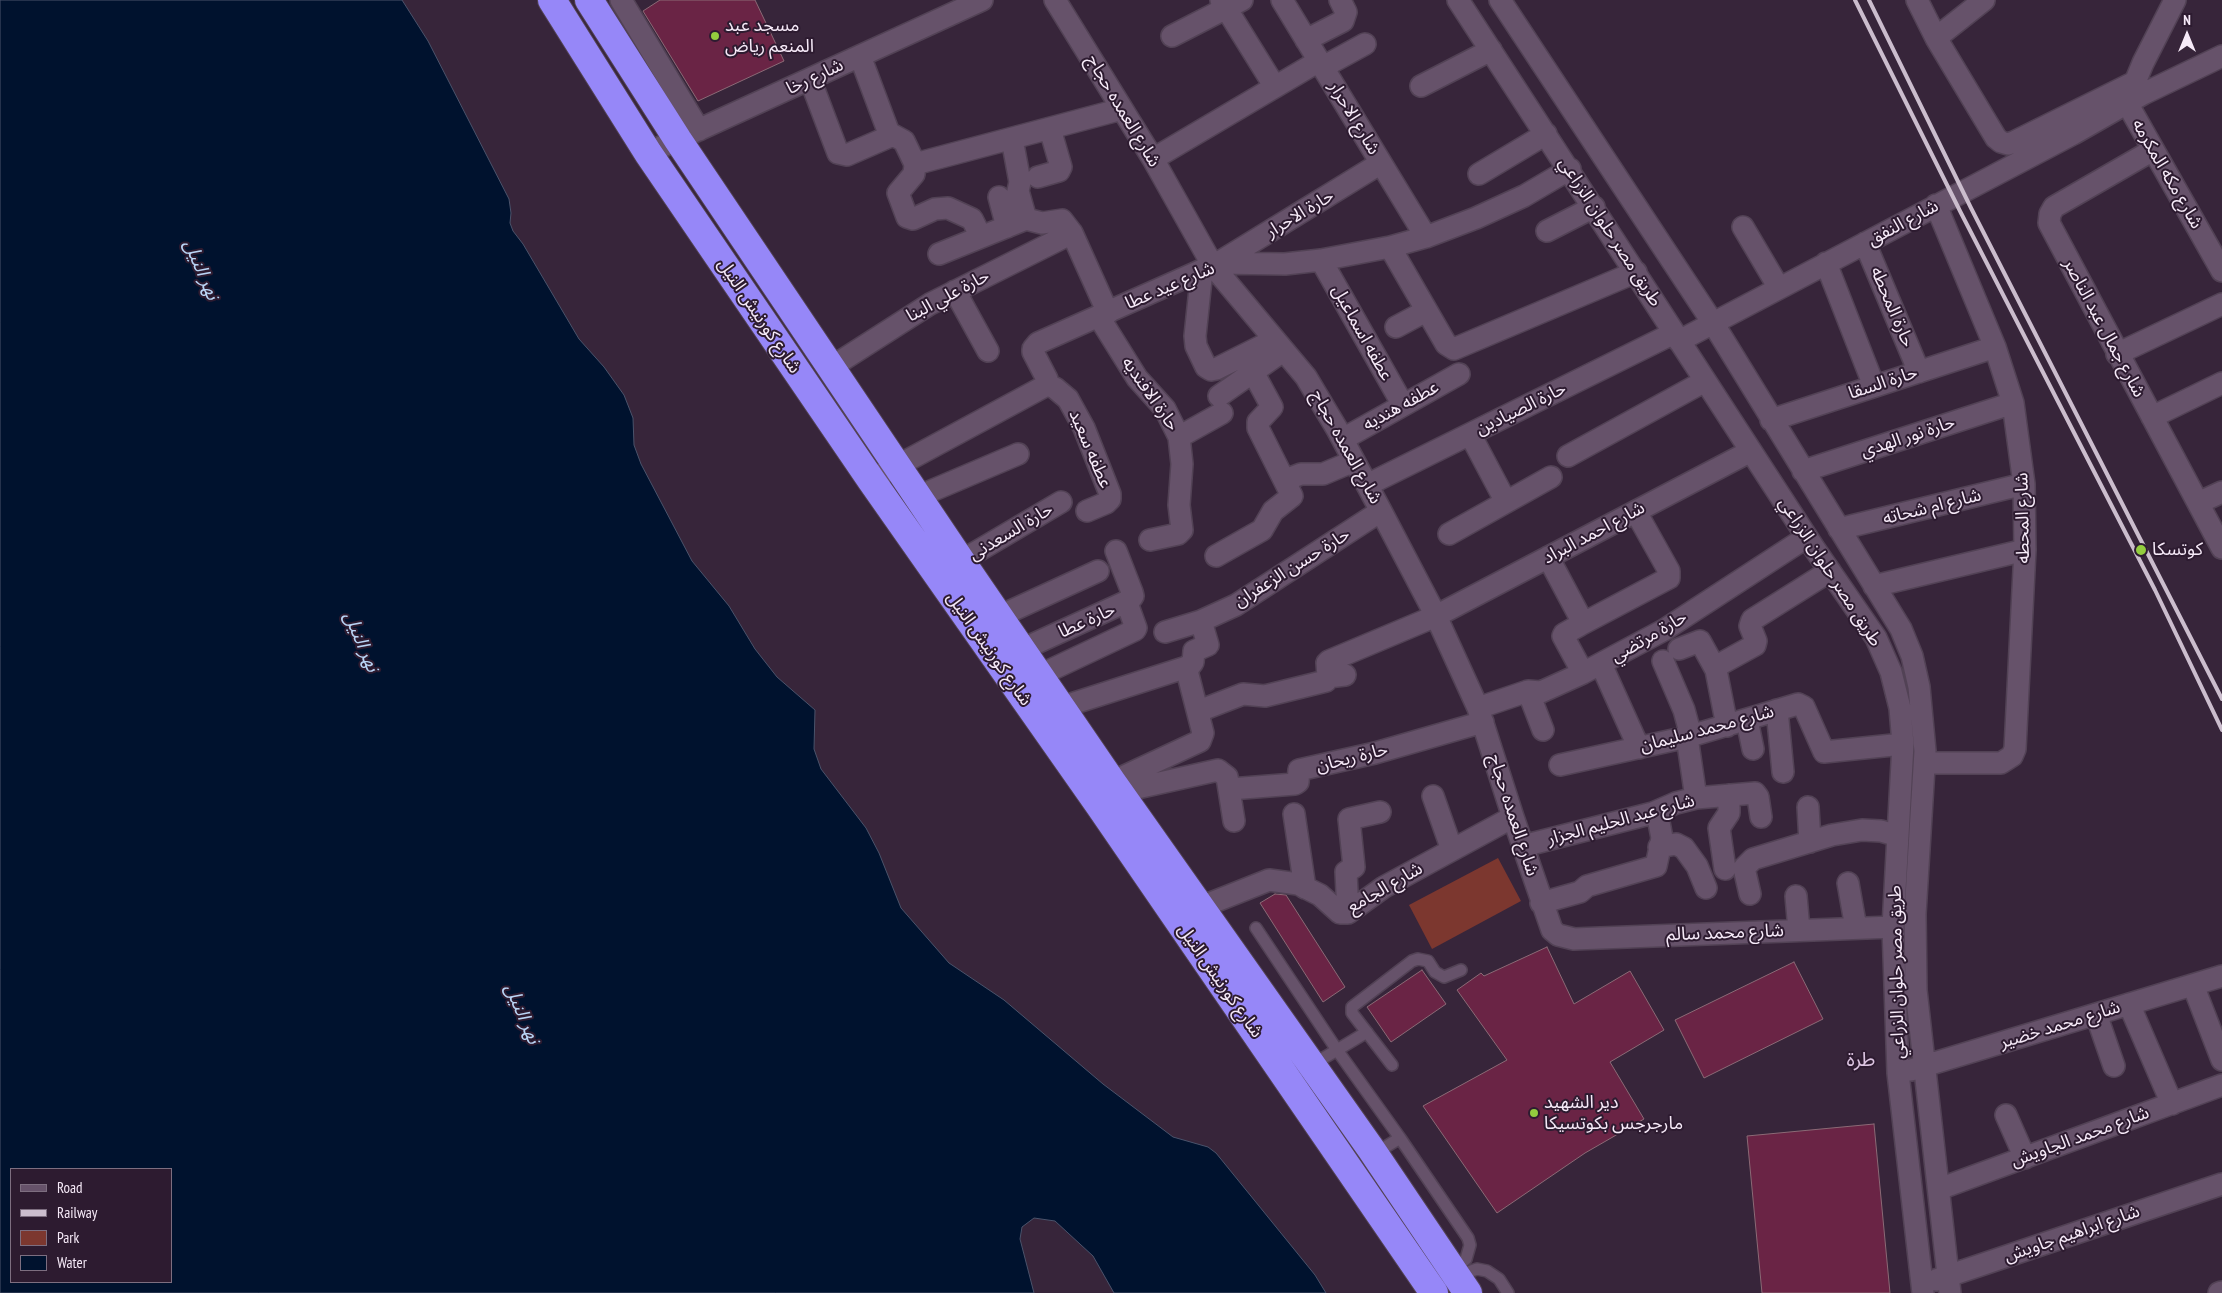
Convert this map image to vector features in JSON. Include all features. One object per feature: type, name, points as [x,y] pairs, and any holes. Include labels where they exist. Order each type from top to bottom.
[{"type":"highway","name":"شارع كورنيش النيل","points":[[552,0],[648,153],[871,480],[1094,797],[1434,1293]]},
{"type":"highway","name":"شارع كورنيش النيل","points":[[606,4],[830,368],[1116,787],[1312,1064],[1460,1280]]},
{"type":"street","name":"شارع رخا","points":[[648,153],[982,0]]},
{"type":"street","name":"شارع العمده حجاج","points":[[1055,0],[1153,159],[1211,266],[1306,377],[1381,511],[1436,616],[1480,715],[1548,923],[1558,936]]},
{"type":"street","name":"شارع الاحرار","points":[[1282,0],[1426,237]]},
{"type":"street","points":[[1306,40],[1342,20],[1346,12],[1340,0]]},
{"type":"street","name":"طريق مصر حلوان الزراعي","points":[[1458,0],[1570,169],[1676,337],[1807,538],[1876,638],[1892,672],[1900,708],[1903,744],[1893,927],[1898,1073],[1922,1289]]},
{"type":"street","name":"طريق مصر حلوان الزراعي","points":[[1500,0],[1713,323],[1901,629],[1912,656],[1919,686],[1925,762],[1915,952],[1919,1028],[1925,1066],[1949,1284]]},
{"type":"street","points":[[1916,0],[1936,38],[1996,138],[2008,144],[2222,56]]},
{"type":"street","points":[[1936,38],[1984,0]]},
{"type":"street","points":[[1172,36],[1230,3],[1275,87]]},
{"type":"street","points":[[2130,93],[2169,3]]},
{"type":"street","points":[[1153,159],[1275,87],[1365,44]]},
{"type":"street","points":[[1421,86],[1492,50]]},
{"type":"street","points":[[860,56],[890,136]]},
{"type":"street","points":[[810,79],[836,150],[840,155],[847,155],[890,136],[896,136],[904,141],[915,164],[916,171],[891,199],[910,219],[939,208],[948,208],[972,219],[981,237]]},
{"type":"street","name":"شارع النفق","points":[[1676,337],[1713,323],[2073,134],[2130,93]]},
{"type":"street","name":"شارع مكه المكرمه","points":[[2130,93],[2153,150],[2222,271]]},
{"type":"street","points":[[915,164],[1122,109]]},
{"type":"street","points":[[1038,177],[1059,171],[1061,167],[1050,129]]},
{"type":"street","points":[[1480,174],[1546,134]]},
{"type":"street","points":[[1012,139],[1020,182],[1017,223]]},
{"type":"street","name":"شارع جمال عبد الناصر","points":[[2153,150],[2061,202],[2054,207],[2050,214],[2049,223],[2117,354],[2222,548]]},
{"type":"street","name":"حارة الاحرار","points":[[1211,266],[1381,163]]},
{"type":"street","name":"شارع عيد عطا","points":[[1047,386],[1047,379],[1033,352],[1038,342],[1211,266],[1285,264],[1321,260],[1390,247],[1426,237],[1476,218],[1516,200],[1570,169]]},
{"type":"street","points":[[999,197],[1017,223]]},
{"type":"street","name":"شارع المحطه","points":[[1925,762],[2001,763],[2012,756],[2015,749],[2025,550],[2024,484],[2013,403],[1995,347],[1936,205]]},
{"type":"street","points":[[1546,230],[1594,207]]},
{"type":"street","points":[[939,254],[1017,223],[1067,226]]},
{"type":"street","name":"حارة علي البنا","points":[[830,368],[887,330],[1067,226]]},
{"type":"street","name":"حارة الافنديه","points":[[1067,226],[1103,315],[1144,374],[1179,437],[1182,464],[1179,495],[1182,530],[1178,534],[1150,540]]},
{"type":"street","points":[[1743,227],[1779,288]]},
{"type":"street","name":"حارة المحطه","points":[[1865,243],[1919,372]]},
{"type":"street","points":[[1390,247],[1446,344],[1454,349],[1459,349],[1636,272]]},
{"type":"street","name":"عطفه اسماعيل","points":[[1321,260],[1403,405]]},
{"type":"street","points":[[1826,263],[1874,386]]},
{"type":"street","points":[[1211,266],[1195,336],[1196,346],[1206,367],[1211,370],[1216,369],[1279,346]]},
{"type":"street","points":[[954,291],[988,351]]},
{"type":"street","points":[[2117,354],[2222,304]]},
{"type":"street","points":[[1396,326],[1426,311]]},
{"type":"street","name":"حارة الصيادين","points":[[1367,485],[1470,434],[1676,337]]},
{"type":"street","points":[[1179,437],[1220,405],[1279,346]]},
{"type":"street","name":"حارة السقا","points":[[1771,420],[1995,347]]},
{"type":"street","points":[[1216,556],[1262,530],[1274,511],[1291,498],[1292,493],[1258,428],[1258,422],[1272,407],[1253,372]]},
{"type":"street","name":"عطفه هنديه","points":[[1342,439],[1459,374]]},
{"type":"street","points":[[1568,456],[1705,380]]},
{"type":"street","points":[[2152,417],[2222,384]]},
{"type":"street","points":[[871,480],[1047,386]]},
{"type":"street","name":"عطفه سعيد","points":[[1047,386],[1055,388],[1068,399],[1084,428],[1110,494],[1110,500],[1106,503],[1087,511]]},
{"type":"street","name":"حارة نور الهدي","points":[[1803,471],[2013,403]]},
{"type":"street","points":[[1470,434],[1506,502]]},
{"type":"street","name":"شارع احمد البراد","points":[[1199,711],[1243,694],[1265,696],[1326,681],[1337,676],[1327,666],[1329,661],[1436,616],[1636,512],[1683,476],[1751,451]]},
{"type":"street","points":[[917,496],[1018,454]]},
{"type":"street","points":[[1285,480],[1301,474],[1316,475],[1330,472],[1354,461]]},
{"type":"street","points":[[1449,534],[1551,476]]},
{"type":"street","name":"شارع ام شحاته","points":[[1839,529],[2024,484]]},
{"type":"street","points":[[2198,503],[2222,492]]},
{"type":"street","name":"حارة السعدنى","points":[[961,561],[1061,502]]},
{"type":"street","name":"حارة حسن الزعفران","points":[[1165,632],[1201,621],[1236,605],[1381,511]]},
{"type":"street","points":[[1636,512],[1670,574],[1669,578],[1563,636],[1592,669],[1639,748]]},
{"type":"street","name":"حارة مرتضي","points":[[1480,715],[1528,691],[1541,692],[1592,669],[1664,630],[1807,538]]},
{"type":"street","points":[[1874,586],[2025,550]]},
{"type":"street","name":"حارة عطا","points":[[1023,650],[1127,603],[1133,596],[1116,551]]},
{"type":"street","points":[[1548,557],[1580,617],[1580,625]]},
{"type":"street","points":[[1000,616],[1098,571]]},
{"type":"street","points":[[1715,667],[1755,645],[1756,642],[1750,626],[1752,620],[1830,571]]},
{"type":"street","points":[[1040,675],[1134,630],[1136,628],[1127,603]]},
{"type":"street","points":[[1062,707],[1193,664],[1194,652],[1208,645],[1201,621]]},
{"type":"street","points":[[1696,798],[1689,736],[1675,685],[1671,655],[1700,640],[1715,667],[1727,726]]},
{"type":"street","points":[[1116,787],[1197,744],[1203,733],[1199,711],[1186,667]]},
{"type":"street","points":[[1528,691],[1543,730]]},
{"type":"street","name":"شارع محمد سليمان","points":[[1560,765],[1689,736],[1796,704],[1802,706],[1824,752],[1903,744]]},
{"type":"street","points":[[1777,710],[1783,772]]},
{"type":"street","name":"حارة ريحان","points":[[1230,789],[1296,784],[1300,770],[1375,753],[1480,715]]},
{"type":"street","points":[[1747,720],[1752,749]]},
{"type":"street","points":[[1116,787],[1218,770],[1227,777],[1234,822]]},
{"type":"street","name":"شارع عبد الحليم الجزار","points":[[1523,846],[1657,812],[1676,803],[1696,798],[1755,793],[1758,797],[1761,817]]},
{"type":"street","points":[[1725,869],[1719,828],[1728,813],[1729,795]]},
{"type":"street","points":[[1433,796],[1452,850]]},
{"type":"street","points":[[1808,807],[1810,842]]},
{"type":"street","points":[[1348,912],[1346,872],[1354,867],[1348,819],[1380,812]]},
{"type":"street","points":[[1541,903],[1580,892],[1587,886],[1652,869],[1657,864],[1662,835],[1657,812]]},
{"type":"street","points":[[1294,814],[1305,888]]},
{"type":"street","name":"شارع الجامع","points":[[1201,907],[1269,880],[1289,882],[1305,888],[1320,896],[1340,912],[1348,912],[1384,887],[1513,817]]},
{"type":"street","points":[[1750,894],[1744,873],[1747,863],[1752,860],[1832,835],[1862,830],[1882,831],[1898,836]]},
{"type":"street","points":[[1659,847],[1676,844],[1684,848],[1698,866],[1706,888]]},
{"type":"street","points":[[1848,883],[1856,928]]},
{"type":"street","points":[[1796,896],[1799,930]]},
{"type":"street","name":"شارع محمد سالم","points":[[1558,936],[1574,939],[1893,927]]},
{"type":"street","name":"شارع محمد خضير","points":[[1898,1073],[2222,976]]},
{"type":"street","points":[[2193,985],[2222,1060]]},
{"type":"street","points":[[2128,1004],[2172,1104]]},
{"type":"street","points":[[2096,1014],[2114,1066]]},
{"type":"street","name":"شارع محمد الجاويش","points":[[1939,1189],[2222,1085]]},
{"type":"street","points":[[2006,1115],[2025,1158]]},
{"type":"street","name":"شارع ابراهيم جاويش","points":[[1922,1289],[1949,1284],[2222,1184]]},
{"type":"lane","points":[[1256,928],[1336,1050],[1400,1138],[1468,1238],[1470,1245],[1460,1280]]},
{"type":"lane","points":[[1392,1065],[1352,1013],[1352,1007],[1412,961],[1418,959],[1428,961],[1435,972],[1444,977],[1461,970]]},
{"type":"lane","points":[[1312,1064],[1367,1032]]},
{"type":"lane","points":[[1374,1154],[1400,1138]]},
{"type":"lane","points":[[1460,1280],[1477,1269],[1487,1271],[1499,1279],[1508,1293]]},
{"type":"green space","points":[[1498,858],[1521,901],[1432,949],[1409,905]]},
{"type":"water","name":"نهر النيل","points":[[0,0],[402,0],[428,41],[509,199],[510,223],[513,231],[523,244],[579,339],[604,367],[624,395],[633,418],[634,445],[641,464],[692,561],[729,606],[755,649],[777,677],[815,710],[814,749],[821,769],[866,828],[879,853],[901,908],[949,963],[1004,1000],[1103,1084],[1173,1137],[1208,1147],[1216,1153],[1315,1275],[1326,1293],[1114,1293],[1093,1256],[1055,1221],[1034,1218],[1022,1227],[1020,1239],[1034,1293],[0,1293]]},
{"type":"building","name":"مسجد عبد المنعم رياض","points":[[660,0],[755,0],[784,61],[698,101],[643,11]]},
{"type":"building","points":[[1275,894],[1286,895],[1345,987],[1323,1002],[1260,903]]},
{"type":"building","name":"دير الشهيد مارجرجس بكوتسيكا","points":[[1547,947],[1574,1004],[1630,971],[1664,1030],[1610,1062],[1644,1119],[1585,1153],[1497,1213],[1423,1106],[1507,1060],[1457,990],[1481,973],[1484,976]]},
{"type":"building","points":[[1794,962],[1823,1019],[1704,1078],[1675,1020]]},
{"type":"building","points":[[1422,970],[1446,1004],[1391,1042],[1367,1007]]},
{"type":"building","points":[[1874,1124],[1890,1293],[1762,1293],[1747,1136]]},
{"type":"railway","points":[[1855,0],[1961,213],[2155,590],[2222,730]]},
{"type":"railway","points":[[1869,0],[1971,208],[2222,699]]},
{"type":"place","name":"مسجد عبد المنعم رياض","points":[[715,36]]},
{"type":"place","name":"كوتسكا","points":[[2141,550]]},
{"type":"place","name":"دير الشهيد مارجرجس بكوتسيكا","points":[[1534,1113]]},
{"type":"district","name":"طرة","points":[[1861,1060]]}]
